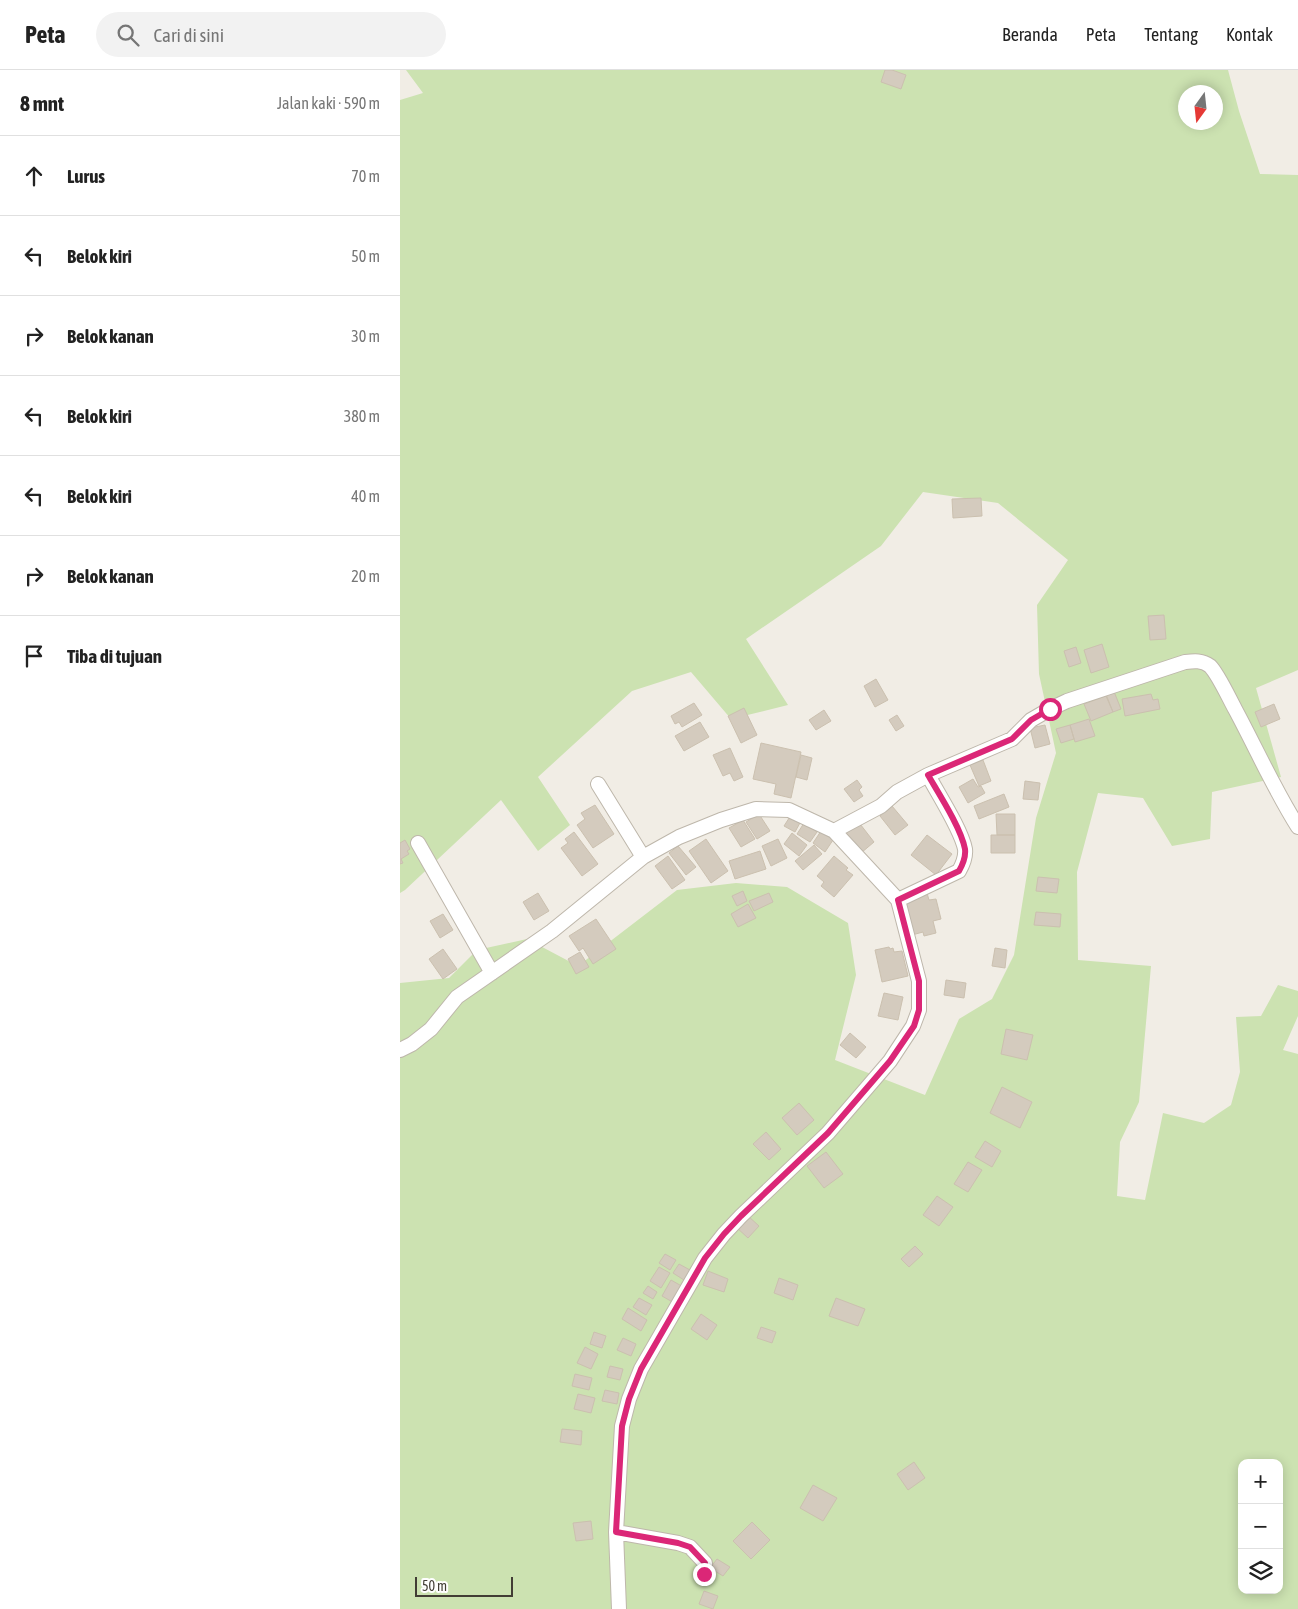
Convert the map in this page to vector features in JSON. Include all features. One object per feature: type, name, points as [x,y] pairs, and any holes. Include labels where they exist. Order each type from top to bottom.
[{"type":"street","points":[[834,831],[880,806],[897,792],[928,775],[1012,739],[1031,720],[1067,701],[1195,660],[1204,662],[1211,667],[1298,827]]},
{"type":"street","points":[[898,900],[959,871],[964,862],[965,850],[959,833],[928,775]]},
{"type":"street","points":[[598,784],[643,857]]},
{"type":"street","points":[[400,1050],[412,1044],[431,1029],[457,997],[571,916],[643,857],[679,837],[721,820],[756,809],[789,810],[834,831],[898,900],[919,981],[919,1010],[914,1026],[890,1061],[828,1133],[741,1216],[705,1258],[641,1369],[629,1399],[622,1426],[616,1532],[619,1609]]},
{"type":"street","points":[[418,843],[492,973]]},
{"type":"street","points":[[616,1532],[678,1543],[690,1547],[705,1563],[704,1574]]},
{"type":"green space","points":[[406,70],[1228,70],[1239,111],[1260,174],[1298,175],[1298,670],[1256,688],[1281,777],[1212,792],[1210,839],[1172,846],[1143,798],[1098,793],[1077,872],[1078,960],[1151,966],[1139,1102],[1120,1142],[1117,1196],[1145,1200],[1163,1113],[1204,1123],[1231,1105],[1240,1072],[1236,1017],[1261,1016],[1278,985],[1298,991],[1298,1016],[1283,1050],[1298,1054],[1298,1609],[400,1609],[400,983],[449,978],[477,950],[527,939],[578,966],[677,890],[736,883],[787,887],[848,923],[856,975],[835,1060],[925,1095],[959,1019],[992,999],[1014,955],[1036,818],[1056,753],[1039,674],[1037,605],[1068,560],[998,503],[923,492],[881,546],[746,639],[788,705],[731,719],[691,672],[632,691],[538,777],[570,825],[538,851],[501,800],[400,893],[400,100],[423,93]]},
{"type":"building","points":[[885,70],[892,70],[906,75],[901,89],[881,82]]},
{"type":"building","points":[[981,498],[982,516],[953,518],[952,499]]},
{"type":"building","points":[[1164,615],[1166,639],[1150,640],[1148,616]]},
{"type":"building","points":[[1102,644],[1109,667],[1091,673],[1084,650]]},
{"type":"building","points":[[1076,647],[1081,663],[1069,667],[1064,651]]},
{"type":"building","points":[[876,679],[888,700],[875,707],[864,686]]},
{"type":"building","points":[[1113,689],[1121,709],[1113,712],[1105,692]]},
{"type":"building","points":[[1151,694],[1153,700],[1158,699],[1160,709],[1125,716],[1122,699]]},
{"type":"building","points":[[1106,696],[1113,712],[1091,721],[1084,704]]},
{"type":"building","points":[[694,703],[702,715],[682,727],[679,722],[675,724],[671,716]]},
{"type":"building","points":[[1274,704],[1280,719],[1261,727],[1255,712]]},
{"type":"building","points":[[744,708],[757,735],[741,743],[728,716]]},
{"type":"building","points":[[824,710],[831,721],[816,730],[809,720]]},
{"type":"building","points":[[897,715],[904,726],[896,731],[889,720]]},
{"type":"building","points":[[1089,719],[1095,736],[1075,742],[1070,725]]},
{"type":"building","points":[[700,722],[709,737],[684,751],[675,736]]},
{"type":"building","points":[[1045,725],[1050,744],[1035,748],[1030,728]]},
{"type":"building","points":[[1070,725],[1074,739],[1061,743],[1056,729]]},
{"type":"building","points":[[761,743],[801,752],[791,798],[774,794],[776,784],[753,779]]},
{"type":"building","points":[[730,748],[743,777],[734,781],[730,773],[723,776],[713,755]]},
{"type":"building","points":[[801,755],[812,758],[807,780],[796,777]]},
{"type":"building","points":[[983,760],[991,781],[979,786],[970,765]]},
{"type":"building","points":[[973,779],[978,787],[981,786],[985,793],[968,803],[959,787]]},
{"type":"building","points":[[857,780],[862,787],[859,790],[863,796],[854,802],[844,789]]},
{"type":"building","points":[[1025,781],[1040,783],[1038,800],[1023,799]]},
{"type":"building","points":[[1004,794],[1009,807],[979,819],[974,806]]},
{"type":"building","points":[[595,805],[614,834],[593,848],[577,825],[585,819],[581,813]]},
{"type":"building","points":[[892,806],[908,825],[895,835],[880,816]]},
{"type":"building","points":[[759,814],[770,831],[757,839],[746,822]]},
{"type":"building","points":[[996,814],[1015,814],[1015,835],[997,835]]},
{"type":"building","points":[[791,815],[801,821],[795,832],[784,826]]},
{"type":"building","points":[[743,820],[755,839],[741,847],[729,828]]},
{"type":"building","points":[[857,820],[874,842],[861,853],[843,831]]},
{"type":"building","points":[[804,823],[817,832],[810,842],[797,834]]},
{"type":"building","points":[[821,831],[833,840],[825,852],[813,843]]},
{"type":"building","points":[[574,832],[598,864],[582,876],[561,848],[568,843],[565,839]]},
{"type":"building","points":[[792,833],[807,845],[799,856],[784,844]]},
{"type":"building","points":[[927,835],[952,854],[936,875],[911,855]]},
{"type":"building","points":[[991,835],[1015,835],[1015,853],[991,853]]},
{"type":"building","points":[[706,839],[728,871],[711,883],[689,851]]},
{"type":"building","points":[[778,839],[787,858],[771,866],[762,846]]},
{"type":"building","points":[[405,840],[410,849],[407,851],[409,854],[401,859],[403,863],[400,864],[400,843]]},
{"type":"building","points":[[814,845],[822,854],[803,870],[795,861]]},
{"type":"building","points":[[678,846],[696,867],[686,875],[669,853]]},
{"type":"building","points":[[760,851],[766,869],[735,879],[729,861]]},
{"type":"building","points":[[668,856],[685,880],[672,889],[655,866]]},
{"type":"building","points":[[834,856],[853,875],[834,897],[821,886],[824,882],[817,876]]},
{"type":"building","points":[[1038,877],[1059,879],[1057,893],[1036,891]]},
{"type":"building","points":[[743,891],[747,901],[737,906],[732,896]]},
{"type":"building","points":[[538,893],[549,911],[534,920],[523,902]]},
{"type":"building","points":[[769,893],[773,902],[754,911],[749,901]]},
{"type":"building","points":[[927,893],[929,900],[936,899],[941,919],[933,921],[936,933],[924,936],[923,932],[912,935],[903,899]]},
{"type":"building","points":[[748,904],[756,918],[738,927],[731,914]]},
{"type":"building","points":[[1036,912],[1061,914],[1060,927],[1034,925]]},
{"type":"building","points":[[443,914],[453,930],[440,938],[430,921]]},
{"type":"building","points":[[596,919],[616,949],[593,964],[583,948],[579,951],[569,936]]},
{"type":"building","points":[[889,947],[890,949],[893,948],[894,952],[902,951],[908,976],[882,982],[875,950]]},
{"type":"building","points":[[995,948],[1007,950],[1005,968],[992,966]]},
{"type":"building","points":[[443,949],[457,969],[443,979],[429,959]]},
{"type":"building","points":[[580,952],[589,967],[576,974],[568,959]]},
{"type":"building","points":[[946,980],[966,983],[964,998],[944,995]]},
{"type":"building","points":[[884,993],[903,997],[898,1020],[878,1016]]},
{"type":"building","points":[[1006,1029],[1033,1035],[1027,1060],[1001,1054]]},
{"type":"building","points":[[850,1033],[866,1047],[856,1058],[840,1045]]},
{"type":"building","points":[[1002,1087],[1032,1102],[1020,1128],[990,1113]]},
{"type":"building","points":[[799,1103],[814,1120],[797,1135],[782,1118]]},
{"type":"building","points":[[766,1132],[781,1149],[769,1160],[753,1144]]},
{"type":"building","points":[[985,1141],[1001,1151],[992,1167],[975,1157]]},
{"type":"building","points":[[826,1152],[843,1174],[824,1188],[807,1166]]},
{"type":"building","points":[[968,1162],[982,1170],[968,1192],[954,1184]]},
{"type":"building","points":[[937,1196],[953,1207],[939,1226],[923,1215]]},
{"type":"building","points":[[747,1215],[759,1226],[748,1238],[736,1227]]},
{"type":"building","points":[[915,1246],[923,1254],[909,1267],[901,1259]]},
{"type":"building","points":[[665,1254],[676,1260],[670,1270],[659,1263]]},
{"type":"building","points":[[679,1264],[690,1270],[684,1280],[673,1273]]},
{"type":"building","points":[[659,1267],[670,1273],[661,1288],[650,1281]]},
{"type":"building","points":[[708,1271],[728,1279],[724,1292],[703,1285]]},
{"type":"building","points":[[779,1278],[798,1285],[793,1300],[774,1293]]},
{"type":"building","points":[[671,1280],[685,1288],[676,1304],[662,1296]]},
{"type":"building","points":[[648,1286],[657,1292],[653,1299],[643,1293]]},
{"type":"building","points":[[639,1298],[652,1305],[646,1315],[633,1307]]},
{"type":"building","points":[[836,1298],[865,1309],[858,1326],[829,1316]]},
{"type":"building","points":[[628,1308],[647,1320],[641,1331],[622,1319]]},
{"type":"building","points":[[701,1314],[717,1325],[707,1340],[691,1329]]},
{"type":"building","points":[[761,1327],[776,1332],[772,1343],[757,1338]]},
{"type":"building","points":[[594,1332],[606,1336],[602,1348],[590,1344]]},
{"type":"building","points":[[623,1338],[636,1344],[631,1356],[617,1350]]},
{"type":"building","points":[[585,1347],[598,1354],[591,1369],[577,1363]]},
{"type":"building","points":[[610,1366],[623,1369],[620,1380],[607,1377]]},
{"type":"building","points":[[575,1374],[592,1378],[589,1390],[572,1386]]},
{"type":"building","points":[[605,1390],[619,1393],[617,1404],[602,1401]]},
{"type":"building","points":[[578,1394],[595,1398],[591,1413],[574,1409]]},
{"type":"building","points":[[562,1429],[582,1431],[581,1445],[560,1442]]},
{"type":"building","points":[[914,1462],[925,1478],[908,1490],[897,1474]]},
{"type":"building","points":[[813,1485],[837,1498],[823,1521],[800,1508]]},
{"type":"building","points":[[591,1521],[593,1539],[576,1541],[573,1523]]},
{"type":"building","points":[[752,1522],[770,1540],[751,1559],[733,1541]]},
{"type":"building","points":[[717,1559],[730,1567],[723,1576],[710,1568]]},
{"type":"building","points":[[704,1591],[718,1596],[713,1609],[699,1604]]},
{"type":"route","points":[[704,1574],[705,1563],[690,1547],[678,1543],[616,1532],[622,1426],[629,1399],[641,1369],[705,1258],[724,1234],[828,1133],[890,1061],[914,1026],[919,1010],[919,981],[898,900],[959,871],[964,862],[965,850],[959,833],[928,775],[1012,739],[1031,720],[1050,709]]}]
